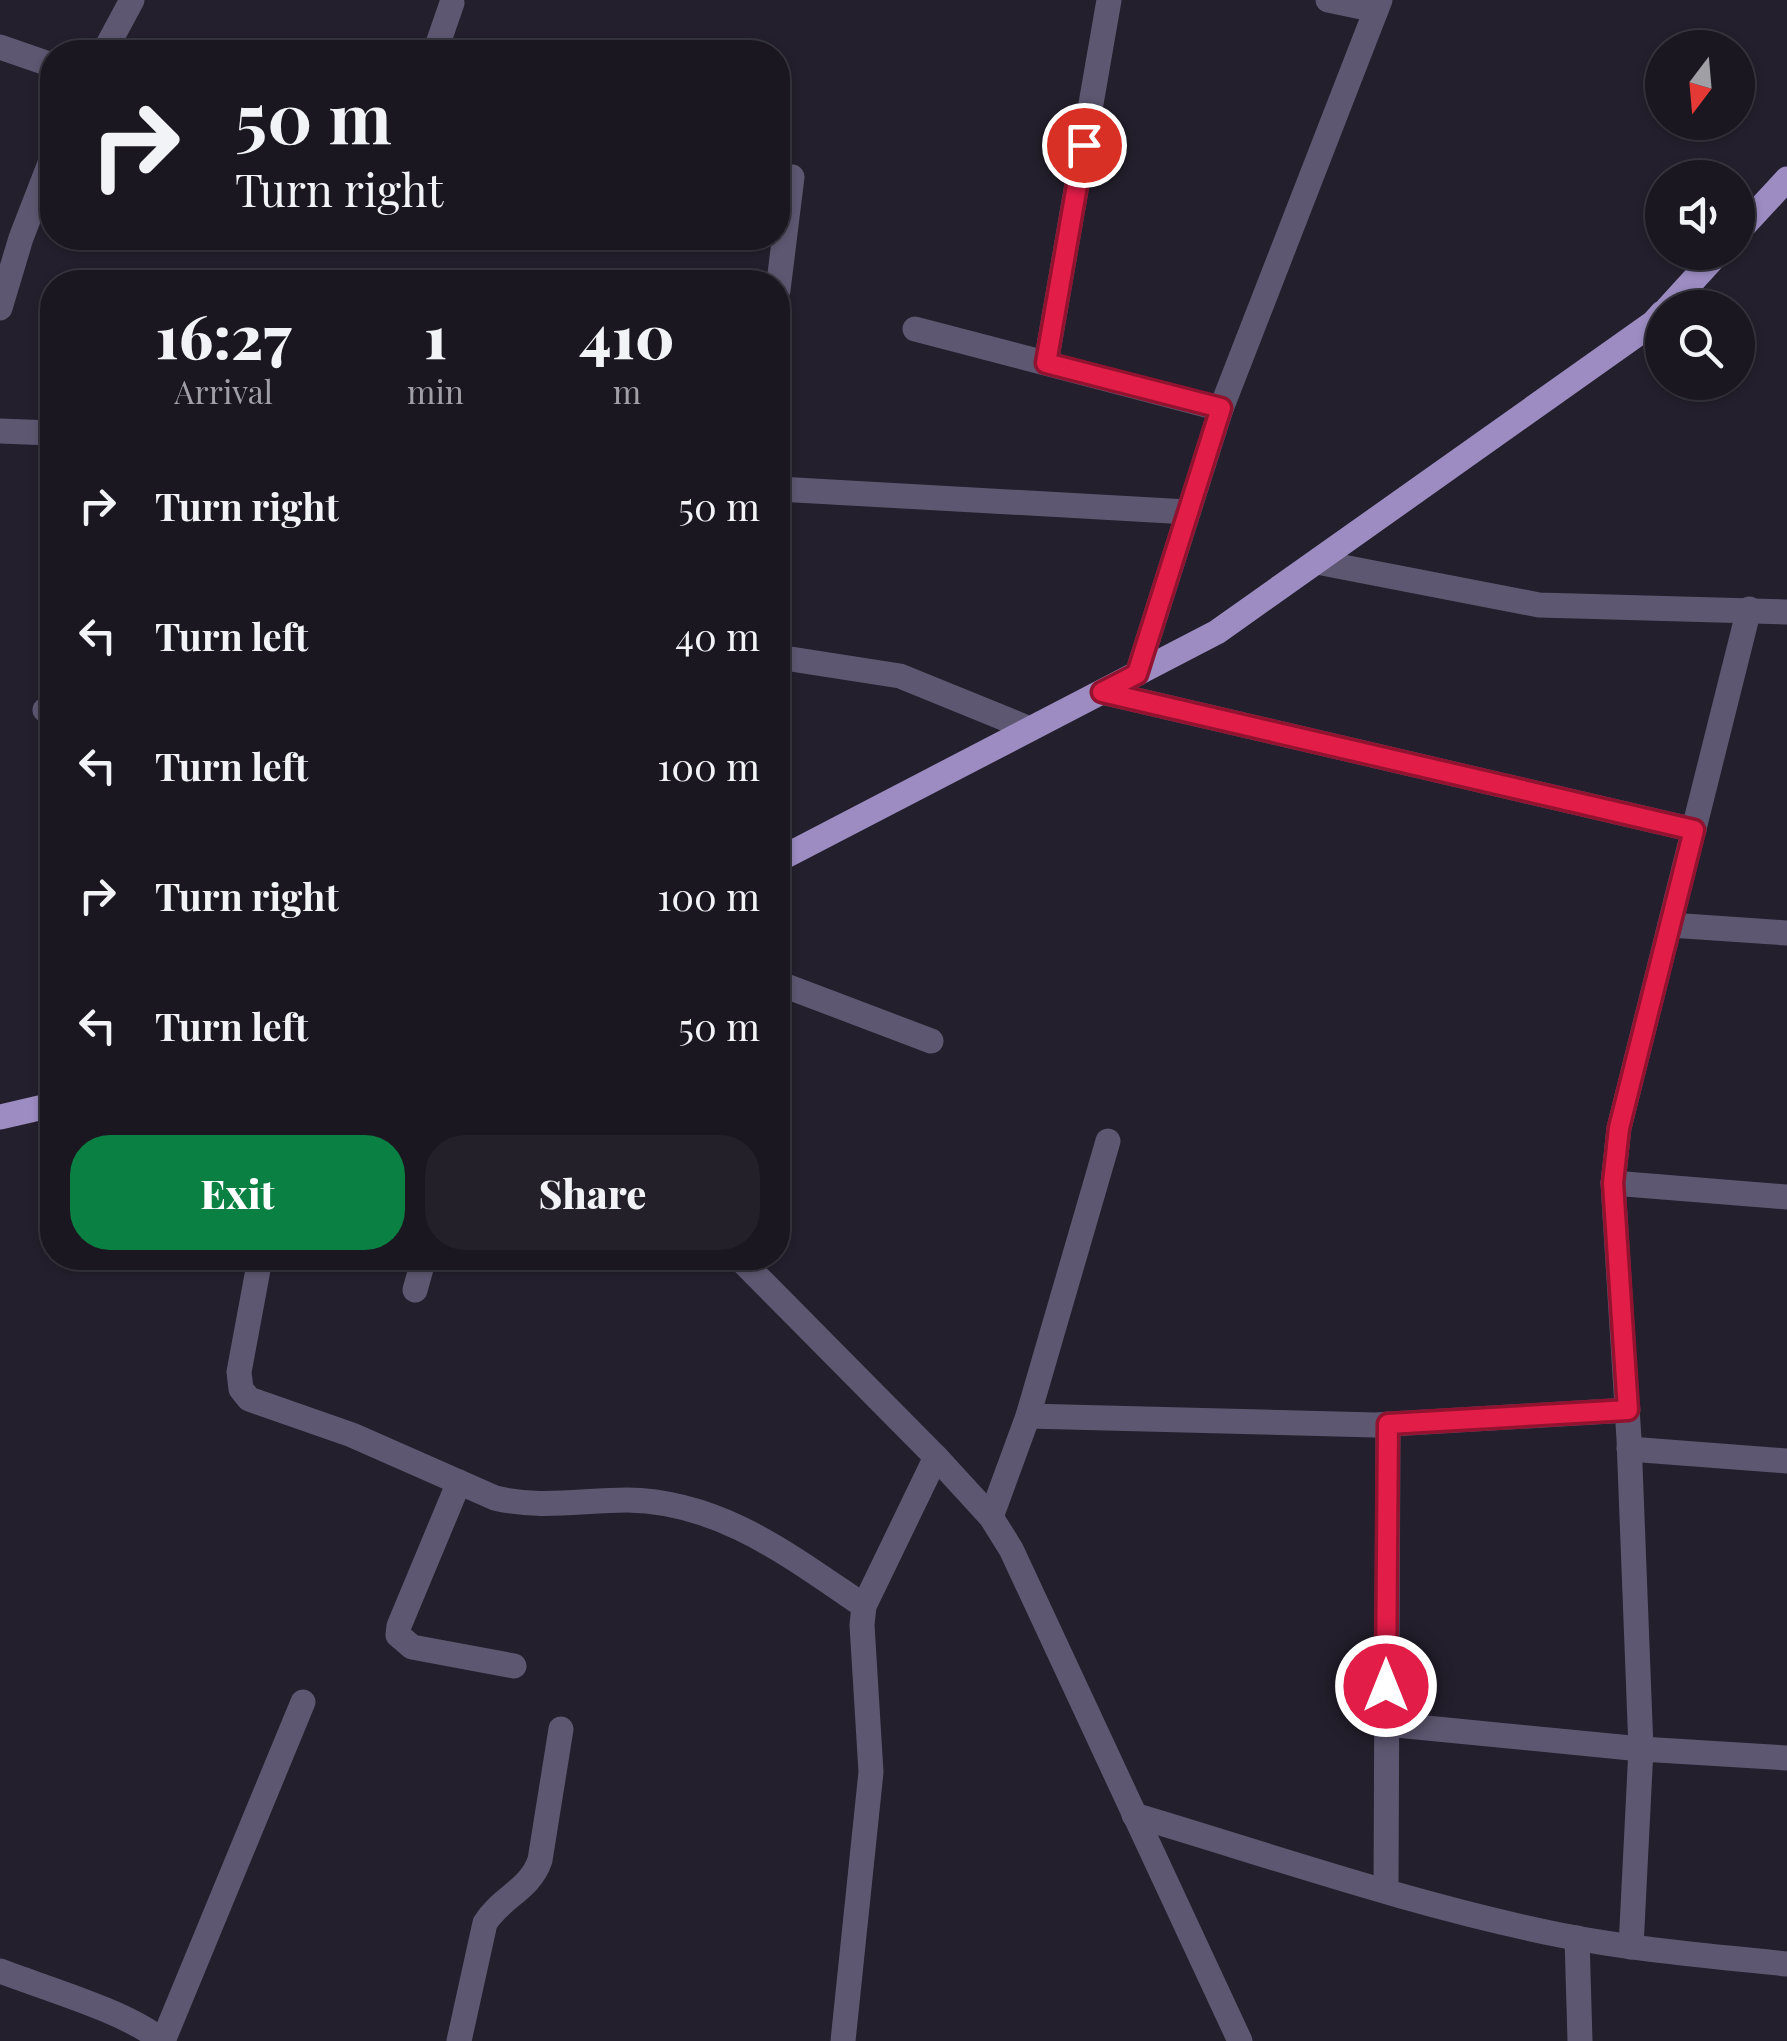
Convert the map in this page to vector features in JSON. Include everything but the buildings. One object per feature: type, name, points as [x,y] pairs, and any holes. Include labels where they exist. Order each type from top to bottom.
[{"type":"main road","points":[[1755,214],[1787,179]]},
{"type":"main road","points":[[1684,290],[1702,270]]},
{"type":"main road","points":[[790,854],[1218,632],[1645,329]]},
{"type":"main road","points":[[0,1117],[40,1108]]},
{"type":"street","points":[[110,40],[132,0]]},
{"type":"street","points":[[1046,363],[1109,0]]},
{"type":"street","points":[[1137,674],[1221,408],[1378,5],[1328,0]]},
{"type":"street","points":[[439,40],[452,3]]},
{"type":"street","points":[[0,47],[40,61]]},
{"type":"street","points":[[790,193],[792,177]]},
{"type":"street","points":[[0,308],[40,189]]},
{"type":"street","points":[[915,329],[1221,408]]},
{"type":"street","points":[[0,432],[40,433]]},
{"type":"street","points":[[790,490],[1188,512]]},
{"type":"street","points":[[1318,562],[1539,604],[1787,612]]},
{"type":"street","points":[[1631,1946],[1640,1749],[1630,1449],[1613,1183],[1619,1128],[1749,609]]},
{"type":"street","points":[[790,659],[900,676],[1030,729]]},
{"type":"street","points":[[1102,692],[1694,830]]},
{"type":"street","points":[[1670,925],[1787,932]]},
{"type":"street","points":[[790,988],[932,1041]]},
{"type":"street","points":[[991,1518],[1028,1416],[1108,1141]]},
{"type":"street","points":[[1613,1183],[1787,1197]]},
{"type":"street","points":[[258,1270],[239,1372],[242,1389],[249,1398],[352,1435],[514,1502],[566,1505],[627,1500],[700,1511],[763,1537],[864,1606]]},
{"type":"street","points":[[414,1290],[420,1270]]},
{"type":"street","points":[[752,1270],[936,1456],[991,1518],[1011,1549],[1240,2041]]},
{"type":"street","points":[[1028,1416],[1388,1424],[1628,1410]]},
{"type":"street","points":[[1386,1890],[1388,1424]]},
{"type":"street","points":[[1630,1449],[1787,1461]]},
{"type":"street","points":[[844,2041],[871,1772],[864,1606],[936,1456]]},
{"type":"street","points":[[459,1482],[398,1635],[412,1646],[514,1666]]},
{"type":"street","points":[[0,1971],[150,2030],[162,2041],[304,1702]]},
{"type":"street","points":[[1386,1724],[1640,1749],[1787,1758]]},
{"type":"street","points":[[459,2041],[486,1923],[494,1909],[536,1873],[561,1729]]},
{"type":"street","points":[[1134,1815],[1474,1916],[1576,1938],[1787,1964]]},
{"type":"street","points":[[1576,1938],[1580,2041]]},
{"type":"route","points":[[1084,145],[1046,363],[1221,408],[1137,674],[1102,692],[1694,830],[1619,1128],[1615,1161],[1613,1183],[1628,1410],[1388,1424],[1386,1686]]}]
